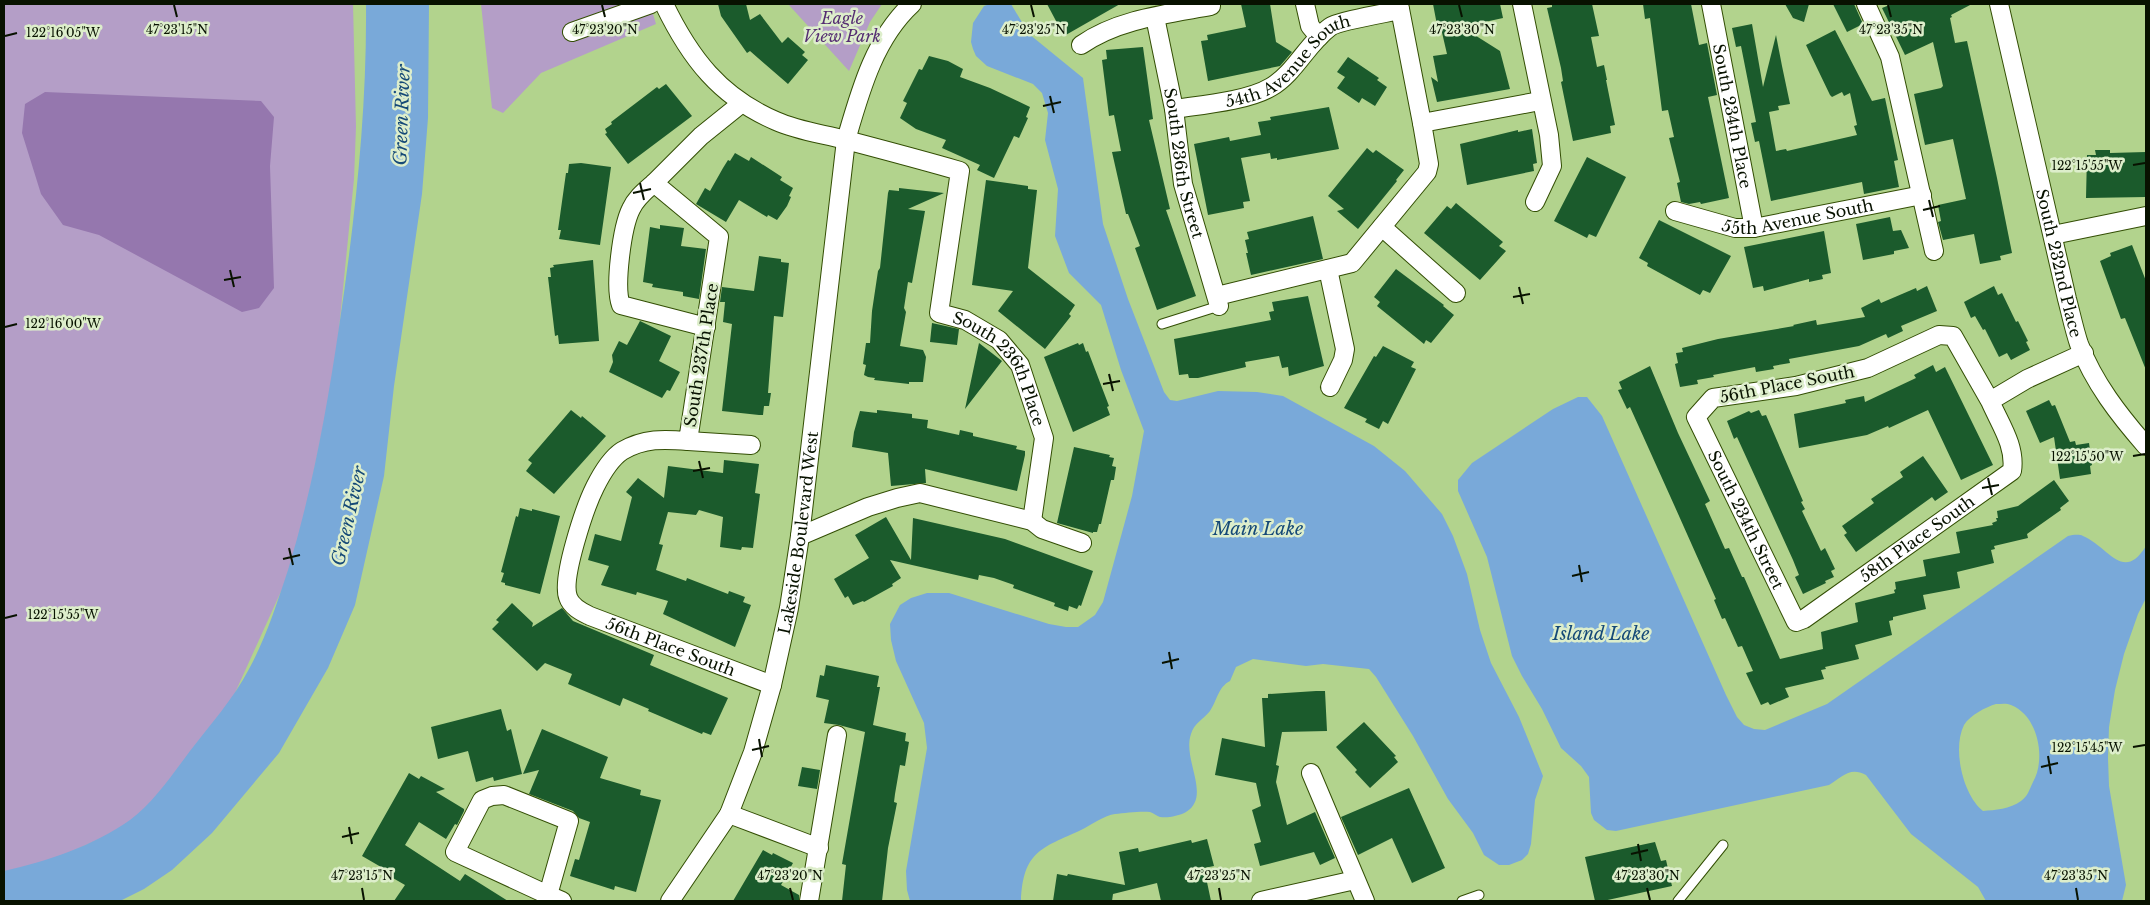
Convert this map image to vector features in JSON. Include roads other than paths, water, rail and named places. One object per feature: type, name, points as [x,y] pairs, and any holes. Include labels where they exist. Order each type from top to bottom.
[{"type":"street","points":[[572,32],[651,4]]},
{"type":"street","points":[[664,4],[679,36],[704,70],[722,88],[742,103],[778,122],[846,140]]},
{"type":"street","name":"Lakeside Boulevard West","points":[[670,901],[728,814],[753,752],[772,685],[789,608],[800,536],[846,140],[861,88],[879,46],[912,4]]},
{"type":"street","points":[[1305,4],[1310,26],[1319,37]]},
{"type":"street","points":[[1522,4],[1540,100],[1549,135],[1552,166],[1535,202]]},
{"type":"street","name":"South 234th Place","points":[[1711,4],[1754,228]]},
{"type":"street","points":[[1866,4],[1890,57],[1934,250]]},
{"type":"street","name":"South 232nd Place","points":[[1999,4],[2067,299],[2084,353],[2097,381],[2117,413],[2146,446]]},
{"type":"street","points":[[1081,45],[1095,35],[1111,28],[1211,6]]},
{"type":"street","points":[[1218,301],[1328,269],[1352,264],[1427,172],[1429,164],[1400,7]]},
{"type":"street","name":"54th Avenue South","points":[[1174,109],[1244,97],[1271,87],[1293,68],[1319,37],[1332,26],[1400,7]]},
{"type":"street","name":"South 236th Street","points":[[1155,17],[1174,109],[1183,184],[1218,301]]},
{"type":"street","points":[[1422,123],[1540,100]]},
{"type":"street","points":[[706,326],[621,305],[618,296],[618,280],[626,226],[630,210],[639,196],[701,136],[742,103]]},
{"type":"street","name":"South 236th Place","points":[[846,140],[960,171],[940,313],[965,320],[999,340],[1020,365],[1044,438],[1032,521]]},
{"type":"street","name":"South 237th Place","points":[[571,603],[566,586],[568,571],[587,507],[595,488],[610,464],[620,453],[648,440],[688,441],[719,238],[654,183]]},
{"type":"street","name":"55th Avenue South","points":[[1675,211],[1736,228],[1754,228],[1922,196]]},
{"type":"street","points":[[2053,235],[2146,216]]},
{"type":"street","points":[[1382,227],[1456,293]]},
{"type":"street","points":[[1328,269],[1344,349],[1343,360],[1330,387]]},
{"type":"street","name":"56th Place South","points":[[1696,417],[1713,398],[1796,386],[1868,368],[1939,335],[1953,336],[1990,401]]},
{"type":"street","points":[[1990,401],[2027,379],[2084,353]]},
{"type":"street","name":"58th Place South","points":[[1796,622],[1804,619],[2012,471],[2012,449],[1990,401]]},
{"type":"street","name":"South 234th Street","points":[[1696,417],[1796,622]]},
{"type":"street","points":[[688,441],[751,445]]},
{"type":"street","points":[[800,536],[868,507],[920,493],[1032,521],[1042,529],[1082,543]]},
{"type":"street","name":"56th Place South","points":[[571,603],[578,610],[590,616],[772,685]]},
{"type":"street","points":[[809,901],[837,735]]},
{"type":"street","points":[[1311,774],[1365,901]]},
{"type":"street","points":[[504,795],[569,820],[555,898],[455,852],[482,800],[492,796],[504,795]]},
{"type":"street","points":[[728,814],[819,848]]},
{"type":"street","points":[[1261,901],[1355,880]]},
{"type":"lane","points":[[1162,324],[1218,301]]},
{"type":"lane","points":[[1678,901],[1723,845]]},
{"type":"lane","points":[[1462,901],[1479,895]]},
{"type":"water","name":"Green River","points":[[366,4],[429,4],[428,118],[422,194],[394,386],[384,476],[355,605],[328,668],[279,753],[212,833],[172,870],[144,889],[120,901],[4,901],[4,871],[53,857],[101,838],[130,820],[155,797],[243,680],[266,633],[297,540],[318,450],[334,358],[345,287],[359,166],[366,44]]},
{"type":"water","name":"Main Lake","points":[[990,4],[1011,4],[1029,34],[1083,78],[1103,224],[1128,299],[1164,392],[1170,400],[1177,401],[1218,391],[1257,392],[1283,396],[1374,446],[1405,471],[1442,514],[1453,536],[1467,574],[1480,630],[1491,663],[1519,717],[1543,776],[1535,800],[1531,844],[1528,854],[1522,860],[1509,865],[1499,865],[1484,855],[1473,833],[1448,799],[1413,736],[1369,669],[1323,664],[1306,666],[1253,659],[1236,667],[1230,681],[1220,690],[1210,711],[1192,730],[1189,744],[1197,787],[1193,805],[1186,812],[1177,816],[1166,817],[1160,817],[1150,812],[1111,815],[1045,847],[1031,861],[1026,871],[1021,901],[910,901],[907,890],[906,871],[927,748],[924,723],[896,661],[891,640],[890,624],[900,605],[911,598],[927,593],[949,593],[1049,624],[1066,627],[1078,627],[1095,615],[1103,602],[1132,496],[1144,431],[1121,370],[1101,305],[1069,273],[1055,236],[1058,189],[1045,140],[1048,113],[1042,93],[1033,84],[987,66],[976,56],[973,49],[971,42],[973,23],[984,6]]},
{"type":"water","name":"Island Lake","points":[[1578,397],[1587,397],[1602,416],[1726,695],[1737,717],[1744,725],[1754,729],[1765,730],[1827,704],[2068,536],[2083,536],[2123,562],[2130,562],[2138,557],[2146,546],[2146,598],[2138,614],[2124,654],[2115,690],[2109,727],[2109,786],[2126,885],[2122,901],[1986,901],[1978,887],[1911,834],[1866,775],[1855,772],[1846,774],[1829,785],[1616,831],[1607,830],[1594,820],[1591,813],[1589,777],[1581,766],[1561,748],[1542,709],[1512,656],[1487,557],[1458,491],[1458,480],[1472,463],[1553,409]],"holes":[[[1996,704],[2011,705],[2021,711],[2028,719],[2034,728],[2037,739],[2039,762],[2037,773],[2028,793],[2023,799],[2017,804],[1997,810],[1983,811],[1976,804],[1965,783],[1959,759],[1959,746],[1964,725],[1970,718],[1983,709]]]},
{"type":"park label","name":"Eagle View Park","points":[[842,27]]}]
